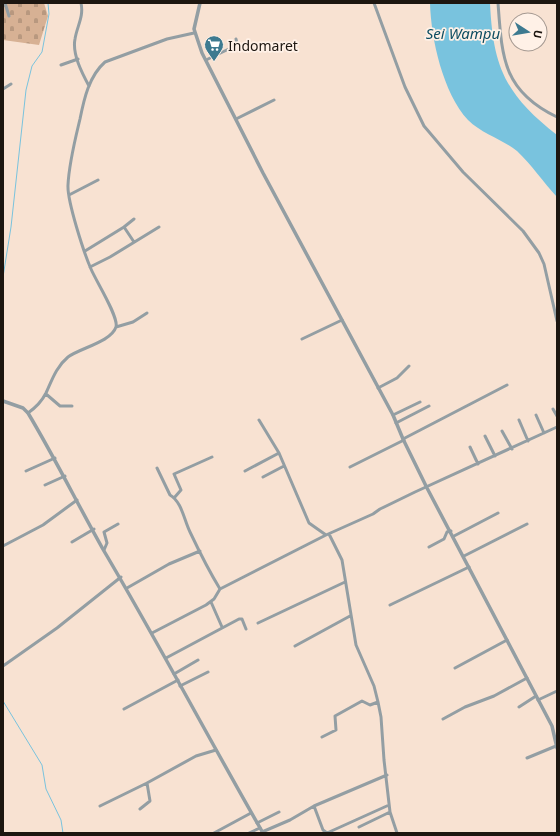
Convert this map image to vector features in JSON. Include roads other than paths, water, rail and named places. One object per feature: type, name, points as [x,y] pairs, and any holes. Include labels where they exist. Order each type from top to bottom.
[{"type":"street","points":[[5,3],[9,16]]},
{"type":"street","points":[[81,3],[82,14],[74,40],[78,59],[89,86]]},
{"type":"street","points":[[200,3],[194,33],[197,44],[393,415],[403,440],[427,488],[454,536],[556,736],[557,747],[527,758]]},
{"type":"street","points":[[374,3],[404,87],[424,126],[463,172],[523,231],[540,253],[544,264],[557,321]]},
{"type":"street","points":[[498,3],[503,53],[514,82],[530,102],[557,117]]},
{"type":"street","points":[[116,327],[115,314],[90,267],[69,195],[68,183],[75,140],[89,86],[98,68],[105,62],[167,39],[194,33]]},
{"type":"street","points":[[206,60],[235,46],[237,43],[236,39]]},
{"type":"street","points":[[61,65],[78,59]]},
{"type":"street","points":[[3,89],[11,84]]},
{"type":"street","points":[[236,119],[274,100]]},
{"type":"street","points":[[69,195],[98,180]]},
{"type":"street","points":[[85,251],[124,227],[134,219]]},
{"type":"street","points":[[124,227],[134,242]]},
{"type":"street","points":[[90,267],[159,227]]},
{"type":"street","points":[[28,413],[40,403],[46,394],[54,374],[63,362],[73,354],[104,338],[116,327],[133,322],[147,312]]},
{"type":"street","points":[[302,339],[342,320]]},
{"type":"street","points":[[378,388],[397,378],[409,366]]},
{"type":"street","points":[[350,467],[507,385]]},
{"type":"street","points":[[46,394],[60,406],[72,406]]},
{"type":"street","points":[[3,401],[23,408],[28,413],[55,458],[104,550],[121,577],[262,833],[290,820],[314,806],[387,775]]},
{"type":"street","points":[[393,415],[420,402]]},
{"type":"street","points":[[396,423],[429,406]]},
{"type":"street","points":[[553,409],[557,416]]},
{"type":"street","points":[[536,415],[544,433]]},
{"type":"street","points":[[259,420],[279,453],[310,523],[328,535],[340,553],[356,645],[374,686],[382,717],[384,760],[387,775],[389,805],[397,833]]},
{"type":"street","points":[[519,420],[528,441]]},
{"type":"street","points":[[152,633],[211,602],[220,590],[328,535],[415,492],[427,488],[557,427]]},
{"type":"street","points":[[502,431],[512,449]]},
{"type":"street","points":[[485,436],[495,456]]},
{"type":"street","points":[[470,447],[478,464]]},
{"type":"street","points":[[245,471],[279,453]]},
{"type":"street","points":[[174,498],[181,490],[174,474],[212,457]]},
{"type":"street","points":[[26,471],[55,458]]},
{"type":"street","points":[[263,477],[284,466]]},
{"type":"street","points":[[157,468],[170,495],[174,498],[220,590]]},
{"type":"street","points":[[45,485],[65,476]]},
{"type":"street","points":[[3,546],[43,525],[77,500]]},
{"type":"street","points":[[454,536],[498,513]]},
{"type":"street","points":[[104,550],[107,543],[104,532],[118,524]]},
{"type":"street","points":[[464,556],[528,524]]},
{"type":"street","points":[[72,542],[94,529]]},
{"type":"street","points":[[429,548],[447,537],[447,532],[450,531]]},
{"type":"street","points":[[127,588],[169,564],[200,551]]},
{"type":"street","points":[[390,605],[469,567]]},
{"type":"street","points":[[3,666],[57,628],[121,577]]},
{"type":"street","points":[[258,623],[345,582]]},
{"type":"street","points":[[211,602],[222,627]]},
{"type":"street","points":[[295,646],[350,616]]},
{"type":"street","points":[[166,658],[222,627],[241,619],[246,629]]},
{"type":"street","points":[[455,668],[507,640]]},
{"type":"street","points":[[174,674],[198,660]]},
{"type":"street","points":[[180,686],[208,672]]},
{"type":"street","points":[[443,719],[465,707],[494,696],[527,678]]},
{"type":"street","points":[[124,709],[178,680]]},
{"type":"street","points":[[519,707],[537,698],[557,691]]},
{"type":"street","points":[[322,738],[336,730],[335,716],[362,701],[370,704],[378,702]]},
{"type":"street","points":[[100,806],[147,784],[196,756],[216,750]]},
{"type":"street","points":[[140,809],[150,801],[147,784]]},
{"type":"street","points":[[314,806],[323,830],[327,833],[389,805]]},
{"type":"street","points":[[257,823],[278,812]]},
{"type":"street","points":[[359,827],[390,812]]},
{"type":"street","points":[[214,833],[251,813]]},
{"type":"street","points":[[249,833],[260,828]]},
{"type":"water","name":"Sei Wampu","points":[[430,3],[490,3],[495,45],[499,63],[506,78],[514,93],[525,107],[557,135],[557,197],[517,151],[474,125],[459,109],[445,81],[440,65],[433,33]]},
{"type":"waterway","points":[[3,277],[11,227],[26,90],[32,66],[42,52],[49,14],[48,3]]},
{"type":"waterway","points":[[3,701],[42,765],[46,789],[61,820],[63,833]]},
{"type":"place","name":"Indomaret","points":[[214,62]]}]
